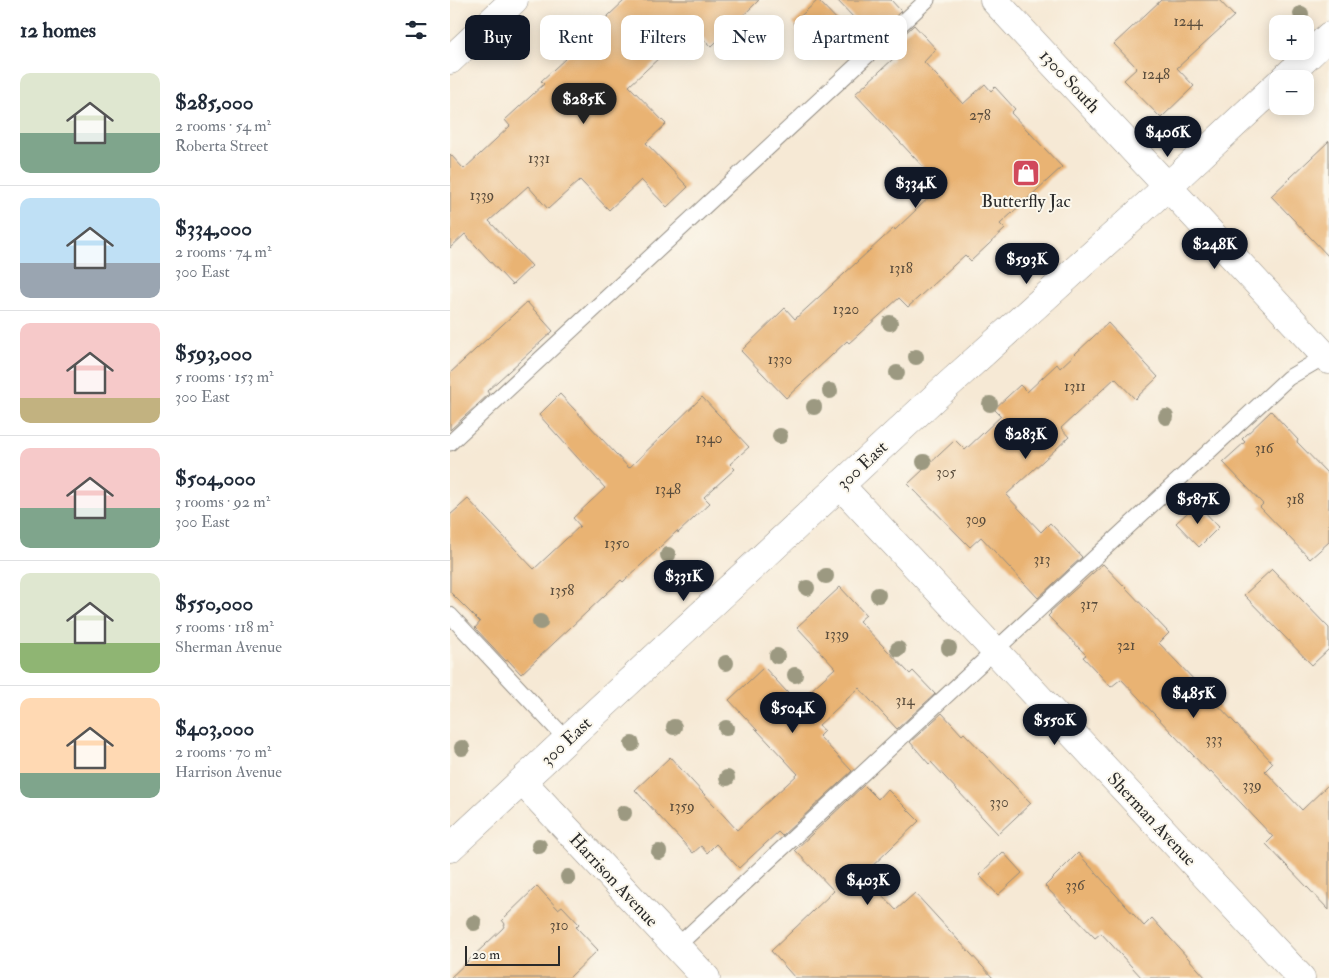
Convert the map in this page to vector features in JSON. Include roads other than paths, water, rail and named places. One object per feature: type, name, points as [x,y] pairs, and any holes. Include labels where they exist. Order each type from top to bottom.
[{"type":"street","points":[[450,60],[514,0]]},
{"type":"street","name":"1300 South","points":[[1002,3],[1168,187],[1328,357]]},
{"type":"street","points":[[1293,70],[1329,36]]},
{"type":"street","name":"300 East","points":[[450,848],[947,386],[1168,187],[1269,92]]},
{"type":"street","name":"Sherman Avenue","points":[[840,485],[1301,978]]},
{"type":"street","name":"Harrison Avenue","points":[[522,781],[706,978]]},
{"type":"lane","points":[[450,443],[926,0]]},
{"type":"lane","points":[[676,946],[1288,378],[1328,357]]},
{"type":"lane","points":[[450,615],[567,740]]},
{"type":"place","name":"Butterfly Jac","points":[[1026,173]]}]
